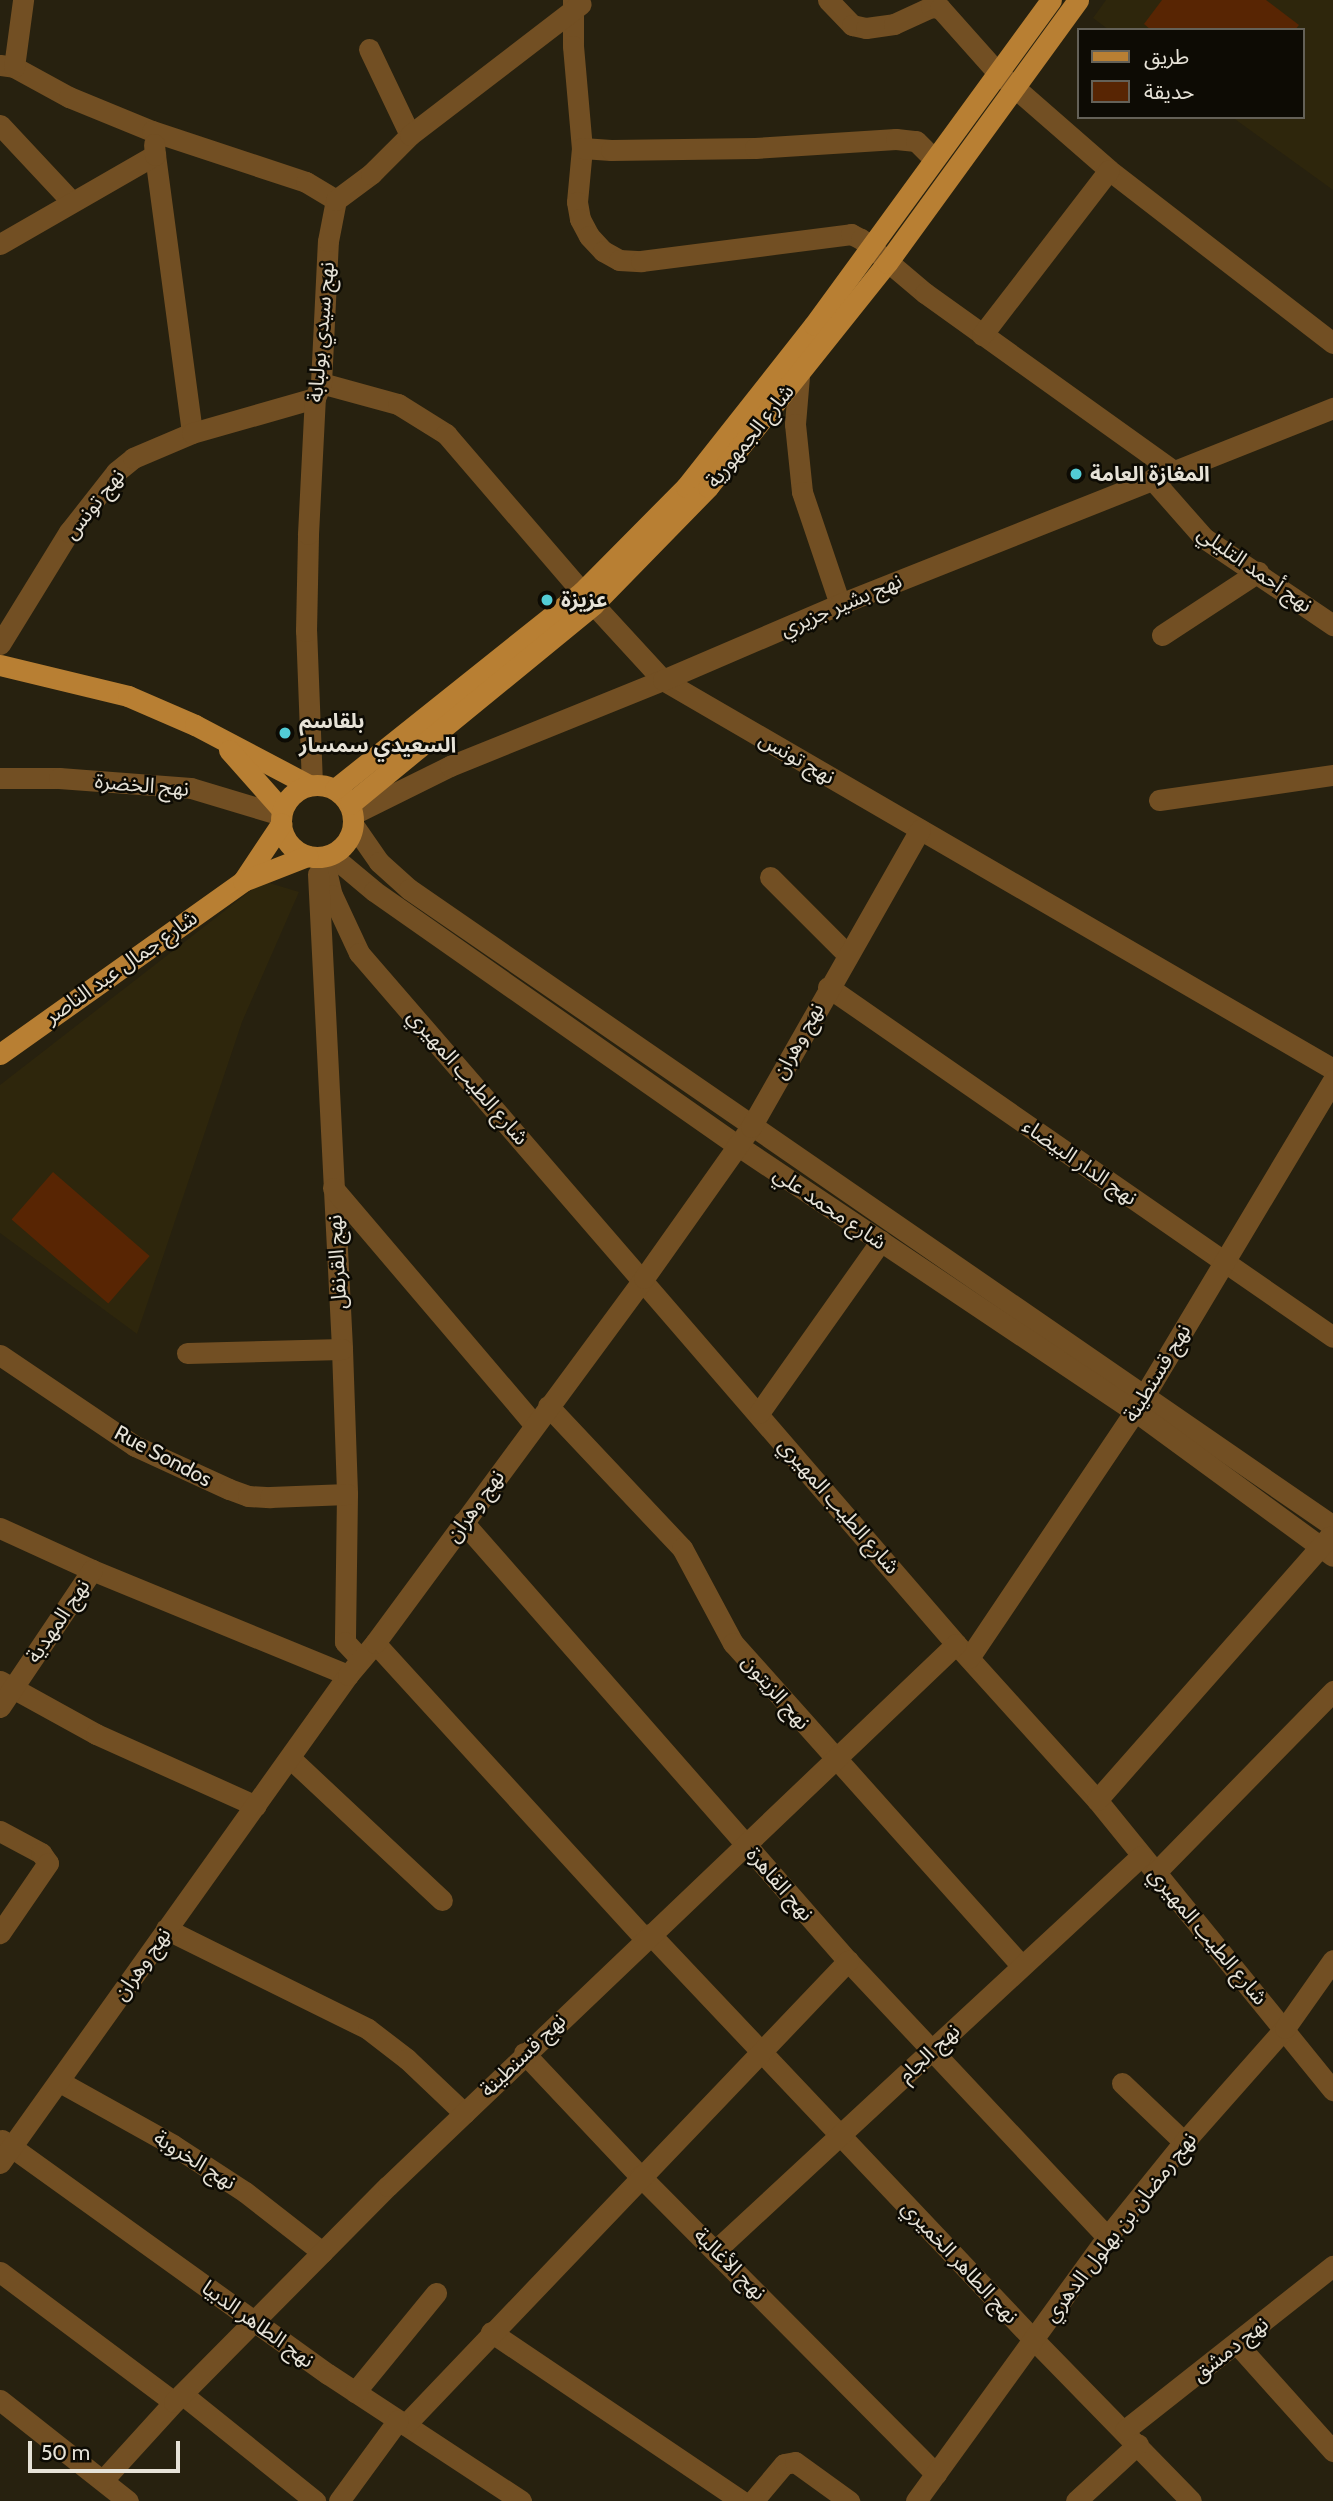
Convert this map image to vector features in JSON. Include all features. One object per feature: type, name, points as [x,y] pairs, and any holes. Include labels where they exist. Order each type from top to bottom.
[{"type":"main road","name":"شارع الجمهورية","points":[[335,789],[587,599],[686,487],[814,325],[868,246],[1051,0]]},
{"type":"main road","name":"شارع الجمهورية","points":[[352,815],[708,488],[887,263],[1078,0]]},
{"type":"main road","points":[[0,665],[128,696],[179,717],[220,741],[311,785],[335,789],[352,815],[342,848],[320,856],[289,844],[281,816],[220,741]]},
{"type":"main road","points":[[281,816],[288,798],[311,785]]},
{"type":"main road","name":"شارع جمال عبد الناصر","points":[[243,881],[281,816]]},
{"type":"main road","name":"شارع جمال عبد الناصر","points":[[0,1054],[243,881],[320,856]]},
{"type":"street","points":[[23,0],[7,66],[69,97],[152,131],[306,182],[336,201],[371,174],[410,135],[578,3]]},
{"type":"street","points":[[828,0],[852,24],[866,28],[894,24],[936,7],[998,73],[1109,170],[1333,343]]},
{"type":"street","points":[[578,3],[575,73],[582,148],[577,202],[580,219],[589,236],[603,251],[619,260],[641,261],[841,233],[861,239],[887,263],[982,335],[1175,472]]},
{"type":"street","points":[[369,49],[410,135]]},
{"type":"street","points":[[0,125],[72,202]]},
{"type":"street","points":[[152,131],[192,433]]},
{"type":"street","points":[[582,148],[755,148],[896,139],[916,141],[933,158]]},
{"type":"street","points":[[0,244],[155,155]]},
{"type":"street","points":[[982,335],[1109,170]]},
{"type":"street","name":"نهج سيدي بولبابة","points":[[311,785],[306,631],[328,241],[336,201]]},
{"type":"street","points":[[799,376],[795,424],[802,492],[840,604]]},
{"type":"street","name":"نهج تونس","points":[[0,644],[69,532],[116,471],[133,458],[161,443],[318,391],[398,404],[446,434],[587,599],[663,680],[1333,1069]]},
{"type":"street","name":"نهج بشير جزيري","points":[[352,815],[450,766],[663,680],[840,604],[1333,408]]},
{"type":"street","name":"نهج أحمد التليلي","points":[[1152,479],[1204,538],[1333,625]]},
{"type":"street","points":[[1162,635],[1258,572]]},
{"type":"street","points":[[1159,800],[1333,775]]},
{"type":"street","name":"نهج الخضرة","points":[[0,778],[60,778],[191,788],[281,816]]},
{"type":"street","name":"شارع محمد علي","points":[[352,815],[379,862],[409,890],[751,1127],[1139,1403],[1329,1545]]},
{"type":"street","name":"نهج وهران","points":[[4,2149],[60,2082],[354,1667],[375,1643],[751,1127],[828,987],[920,830]]},
{"type":"street","name":"شارع محمد علي","points":[[320,856],[737,1145],[881,1241],[1333,1526]]},
{"type":"street","name":"شارع الطيب المهيري","points":[[320,856],[332,895],[359,953],[963,1651],[1097,1800],[1333,2090]]},
{"type":"street","name":"نهج القرنفل","points":[[320,856],[347,1494],[345,1642],[354,1667]]},
{"type":"street","points":[[770,877],[847,954]]},
{"type":"street","name":"نهج الدار البيضاء","points":[[828,987],[1333,1336]]},
{"type":"street","name":"نهج قسنطينة","points":[[103,2480],[254,2320],[524,2053],[834,1759],[963,1651],[1139,1403],[1333,1080]]},
{"type":"street","points":[[333,1188],[534,1424]]},
{"type":"street","points":[[759,1413],[881,1241]]},
{"type":"street","points":[[187,1353],[342,1349]]},
{"type":"street","name":"Rue Sondos","points":[[0,1355],[135,1446],[229,1489],[248,1496],[270,1497],[347,1494]]},
{"type":"street","name":"نهج الزيتون","points":[[548,1405],[682,1548],[733,1643],[1022,1966]]},
{"type":"street","name":"نهج القاهرة","points":[[463,1522],[848,1961],[1107,2237]]},
{"type":"street","points":[[0,1528],[92,1570],[354,1667]]},
{"type":"street","points":[[1097,1800],[1329,1545]]},
{"type":"street","name":"نهج المهدية","points":[[0,1707],[7,1684],[92,1570]]},
{"type":"street","name":"نهج الطاهر الخميري","points":[[375,1643],[648,1937],[1191,2501]]},
{"type":"street","points":[[7,1684],[96,1734],[256,1806]]},
{"type":"street","points":[[1155,1873],[1333,1691]]},
{"type":"street","points":[[290,1758],[442,1900]]},
{"type":"street","points":[[0,1831],[41,1853],[48,1863],[0,1933]]},
{"type":"street","name":"نهج الجام","points":[[716,2250],[1141,1856]]},
{"type":"street","points":[[166,1929],[368,2029],[407,2059],[464,2113]]},
{"type":"street","name":"نهج رمضان بن بهلول الدهري","points":[[928,2492],[1107,2237],[1184,2142],[1285,2028],[1333,1960]]},
{"type":"street","points":[[339,2501],[402,2423],[848,1961]]},
{"type":"street","name":"نهج الأغالبة","points":[[524,2053],[640,2176],[716,2250],[928,2492]]},
{"type":"street","name":"نهج الخروبة","points":[[60,2082],[173,2145],[245,2192],[322,2252]]},
{"type":"street","points":[[1122,2083],[1184,2142]]},
{"type":"street","name":"نهج الطاهر الدبيا","points":[[4,2149],[355,2392],[521,2501]]},
{"type":"street","name":"نهج دمشق","points":[[1076,2501],[1132,2437],[1237,2344],[1333,2266]]},
{"type":"street","points":[[0,2272],[178,2398],[315,2501]]},
{"type":"street","points":[[355,2392],[436,2293]]},
{"type":"street","points":[[491,2332],[742,2501]]},
{"type":"street","points":[[1237,2344],[1333,2451]]},
{"type":"street","points":[[0,2400],[128,2501]]},
{"type":"street","points":[[753,2501],[784,2464],[794,2462],[849,2501]]},
{"type":"shaded area","points":[[1106,0],[1333,0],[1333,190],[1235,119],[1305,119],[1305,28],[1106,28],[1093,18]]},
{"type":"shaded area","points":[[263,881],[299,892],[242,1022],[137,1334],[0,1233],[0,1085]]},
{"type":"green space","points":[[1162,0],[1266,0],[1299,25],[1297,28],[1149,28],[1144,24]]},
{"type":"green space","points":[[53,1172],[150,1256],[108,1304],[12,1220]]},
{"type":"place","name":"المغازة العامة","points":[[1076,474]]},
{"type":"place","name":"عزيزة","points":[[547,600]]},
{"type":"place","name":"بلقاسم السعيدي سمسار","points":[[285,733]]}]
